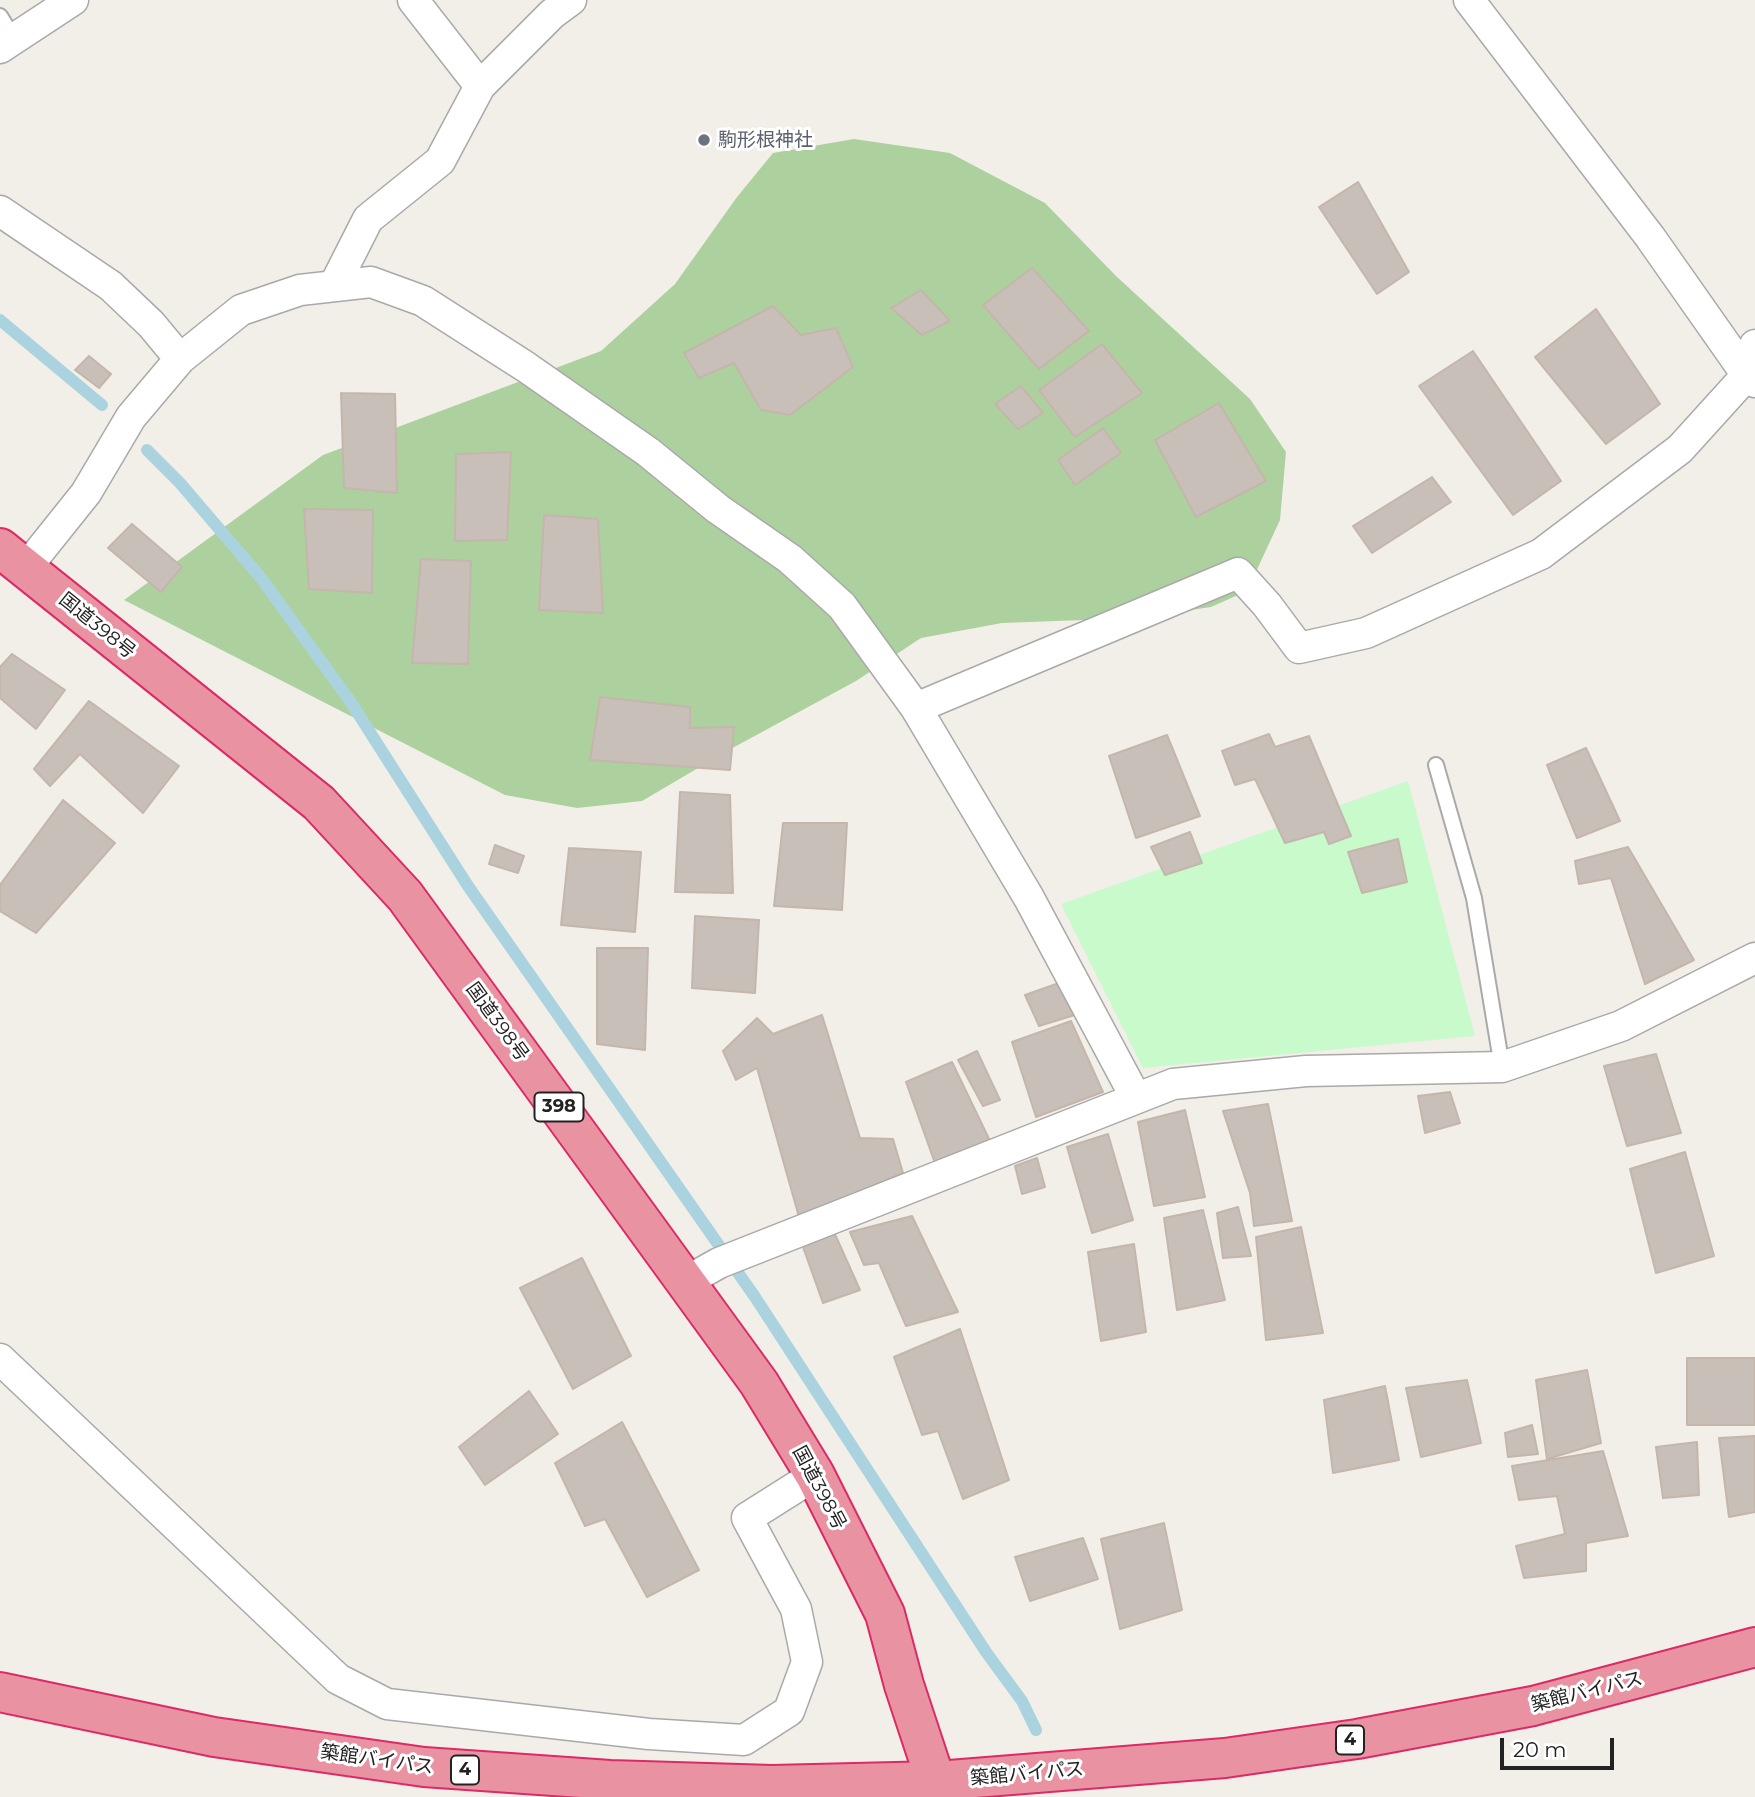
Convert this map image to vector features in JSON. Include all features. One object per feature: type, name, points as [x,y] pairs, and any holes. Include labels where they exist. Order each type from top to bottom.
[{"type":"highway","name":"国道398号","points":[[13,558],[319,803],[405,896],[687,1281],[759,1383],[815,1475],[885,1614],[904,1685],[939,1789]]},
{"type":"highway","name":"築館バイパス","points":[[0,1692],[214,1737],[424,1767],[610,1780],[939,1789],[1226,1758],[1357,1739],[1533,1706],[1755,1647]]},
{"type":"street","points":[[5,34],[74,0]]},
{"type":"street","points":[[413,0],[480,86]]},
{"type":"street","points":[[334,286],[368,219],[440,161],[480,86],[552,14],[571,0]]},
{"type":"street","points":[[1469,0],[1650,237],[1751,379]]},
{"type":"street","points":[[0,211],[111,286],[151,324],[180,359]]},
{"type":"street","points":[[13,558],[86,493],[131,417],[180,359],[241,310],[300,290],[371,282],[423,301],[526,367],[648,452],[718,509],[790,559],[842,606],[916,708],[1029,898],[1136,1098]]},
{"type":"street","points":[[916,708],[1238,573],[1267,605],[1299,648],[1366,633],[1541,554],[1680,449],[1751,379],[1755,345]]},
{"type":"street","points":[[687,1281],[719,1263],[1172,1084],[1306,1071],[1502,1067],[1621,1026],[1755,958]]},
{"type":"street","points":[[0,1359],[338,1679],[387,1704],[649,1734],[744,1740],[789,1711],[807,1662],[796,1609],[747,1518],[815,1475]]},
{"type":"lane","points":[[1436,765],[1475,898],[1502,1067]]},
{"type":"green space","points":[[854,139],[950,153],[1045,203],[1116,276],[1250,399],[1286,452],[1280,520],[1247,591],[1211,607],[1138,618],[1002,623],[921,638],[856,681],[642,801],[577,808],[505,795],[124,600],[323,455],[601,351],[675,284],[737,197],[773,153]]},
{"type":"green space","points":[[1408,781],[1475,1036],[1143,1068],[1061,904]]},
{"type":"building","points":[[1358,182],[1409,272],[1377,294],[1319,207]]},
{"type":"building","points":[[1032,268],[1089,331],[1039,369],[983,305]]},
{"type":"building","points":[[921,290],[950,321],[922,335],[891,308]]},
{"type":"building","points":[[773,306],[801,335],[836,328],[853,367],[790,415],[761,410],[734,363],[699,378],[684,353]]},
{"type":"building","points":[[1596,309],[1660,404],[1606,444],[1535,357]]},
{"type":"building","points":[[1102,344],[1142,393],[1075,437],[1039,390]]},
{"type":"building","points":[[1473,351],[1561,481],[1513,515],[1419,386]]},
{"type":"building","points":[[89,356],[111,374],[99,388],[75,370]]},
{"type":"building","points":[[1021,386],[1043,413],[1018,429],[995,404]]},
{"type":"building","points":[[341,393],[395,394],[397,493],[344,488]]},
{"type":"building","points":[[1219,403],[1266,481],[1196,517],[1155,440]]},
{"type":"building","points":[[1103,428],[1121,453],[1075,485],[1058,460]]},
{"type":"building","points":[[511,452],[507,540],[455,541],[456,454]]},
{"type":"building","points":[[1432,477],[1451,502],[1372,553],[1353,526]]},
{"type":"building","points":[[304,509],[373,510],[372,593],[309,589]]},
{"type":"building","points":[[544,515],[598,519],[603,613],[539,610]]},
{"type":"building","points":[[132,524],[182,567],[161,592],[108,548]]},
{"type":"building","points":[[421,559],[471,561],[468,664],[412,663]]},
{"type":"building","points":[[12,654],[65,690],[36,729],[0,698],[0,667]]},
{"type":"building","points":[[600,697],[690,707],[690,728],[734,727],[730,770],[590,760]]},
{"type":"building","points":[[89,701],[179,766],[143,813],[80,754],[50,786],[34,769]]},
{"type":"building","points":[[1269,734],[1275,747],[1309,736],[1351,836],[1329,844],[1324,832],[1285,843],[1255,779],[1235,785],[1222,751]]},
{"type":"building","points":[[1167,735],[1200,816],[1136,838],[1109,756]]},
{"type":"building","points":[[1586,748],[1620,821],[1577,838],[1547,765]]},
{"type":"building","points":[[680,792],[730,795],[733,893],[675,892]]},
{"type":"building","points":[[63,800],[115,843],[36,933],[0,911],[0,885]]},
{"type":"building","points":[[783,823],[847,823],[842,910],[774,906]]},
{"type":"building","points":[[1190,832],[1202,863],[1165,875],[1151,847]]},
{"type":"building","points":[[1398,839],[1407,882],[1362,893],[1348,852]]},
{"type":"building","points":[[495,845],[524,856],[518,873],[489,864]]},
{"type":"building","points":[[1628,847],[1694,960],[1645,984],[1611,878],[1579,884],[1575,861]]},
{"type":"building","points":[[569,848],[641,852],[635,932],[561,925]]},
{"type":"building","points":[[695,916],[759,920],[755,993],[692,988]]},
{"type":"building","points":[[597,948],[648,948],[645,1050],[597,1044]]},
{"type":"building","points":[[1062,982],[1078,1014],[1039,1026],[1025,995]]},
{"type":"building","points":[[822,1015],[860,1138],[893,1139],[903,1173],[799,1217],[757,1068],[736,1080],[723,1051],[757,1018],[773,1034]]},
{"type":"building","points":[[1071,1021],[1103,1092],[1036,1117],[1012,1042]]},
{"type":"building","points":[[977,1051],[1000,1100],[983,1106],[958,1060]]},
{"type":"building","points":[[1656,1054],[1681,1133],[1627,1146],[1604,1066]]},
{"type":"building","points":[[952,1062],[991,1143],[936,1166],[906,1082]]},
{"type":"building","points":[[1450,1092],[1460,1123],[1425,1133],[1418,1096]]},
{"type":"building","points":[[1268,1104],[1292,1221],[1254,1226],[1250,1193],[1223,1111]]},
{"type":"building","points":[[1185,1110],[1205,1197],[1154,1206],[1138,1122]]},
{"type":"building","points":[[1108,1134],[1133,1220],[1092,1233],[1067,1147]]},
{"type":"building","points":[[1685,1152],[1714,1256],[1656,1273],[1630,1169]]},
{"type":"building","points":[[1037,1158],[1045,1187],[1022,1194],[1015,1166]]},
{"type":"building","points":[[1238,1207],[1251,1256],[1223,1258],[1217,1213]]},
{"type":"building","points":[[1203,1210],[1225,1300],[1177,1310],[1164,1218]]},
{"type":"building","points":[[912,1216],[958,1312],[906,1326],[879,1263],[864,1265],[850,1232]]},
{"type":"building","points":[[1301,1227],[1323,1333],[1266,1340],[1256,1237]]},
{"type":"building","points":[[834,1232],[860,1290],[823,1303],[803,1247]]},
{"type":"building","points":[[1134,1244],[1146,1332],[1101,1341],[1088,1252]]},
{"type":"building","points":[[582,1258],[631,1356],[573,1389],[520,1288]]},
{"type":"building","points":[[960,1329],[1009,1480],[963,1499],[938,1431],[922,1435],[894,1357]]},
{"type":"building","points":[[1687,1358],[1755,1358],[1755,1425],[1687,1425]]},
{"type":"building","points":[[1587,1370],[1601,1443],[1547,1459],[1536,1380]]},
{"type":"building","points":[[1467,1380],[1481,1443],[1421,1457],[1406,1388]]},
{"type":"building","points":[[1385,1386],[1399,1460],[1333,1473],[1324,1400]]},
{"type":"building","points":[[529,1391],[558,1434],[485,1485],[459,1447]]},
{"type":"building","points":[[622,1422],[699,1570],[647,1597],[605,1519],[585,1526],[555,1463]]},
{"type":"building","points":[[1532,1425],[1538,1454],[1508,1457],[1505,1433]]},
{"type":"building","points":[[1755,1436],[1755,1512],[1729,1517],[1719,1438]]},
{"type":"building","points":[[1697,1442],[1699,1495],[1663,1498],[1656,1447]]},
{"type":"building","points":[[1603,1451],[1628,1536],[1586,1543],[1586,1571],[1524,1578],[1516,1546],[1565,1534],[1557,1496],[1519,1500],[1512,1466]]},
{"type":"building","points":[[1164,1523],[1182,1610],[1120,1629],[1101,1539]]},
{"type":"building","points":[[1083,1538],[1098,1579],[1030,1601],[1015,1557]]},
{"type":"waterway","points":[[0,320],[102,405]]},
{"type":"waterway","points":[[147,450],[180,483],[261,578],[350,701],[468,886],[755,1297],[986,1652],[1022,1701],[1036,1730]]},
{"type":"place","name":"駒形根神社","points":[[704,140]]}]
